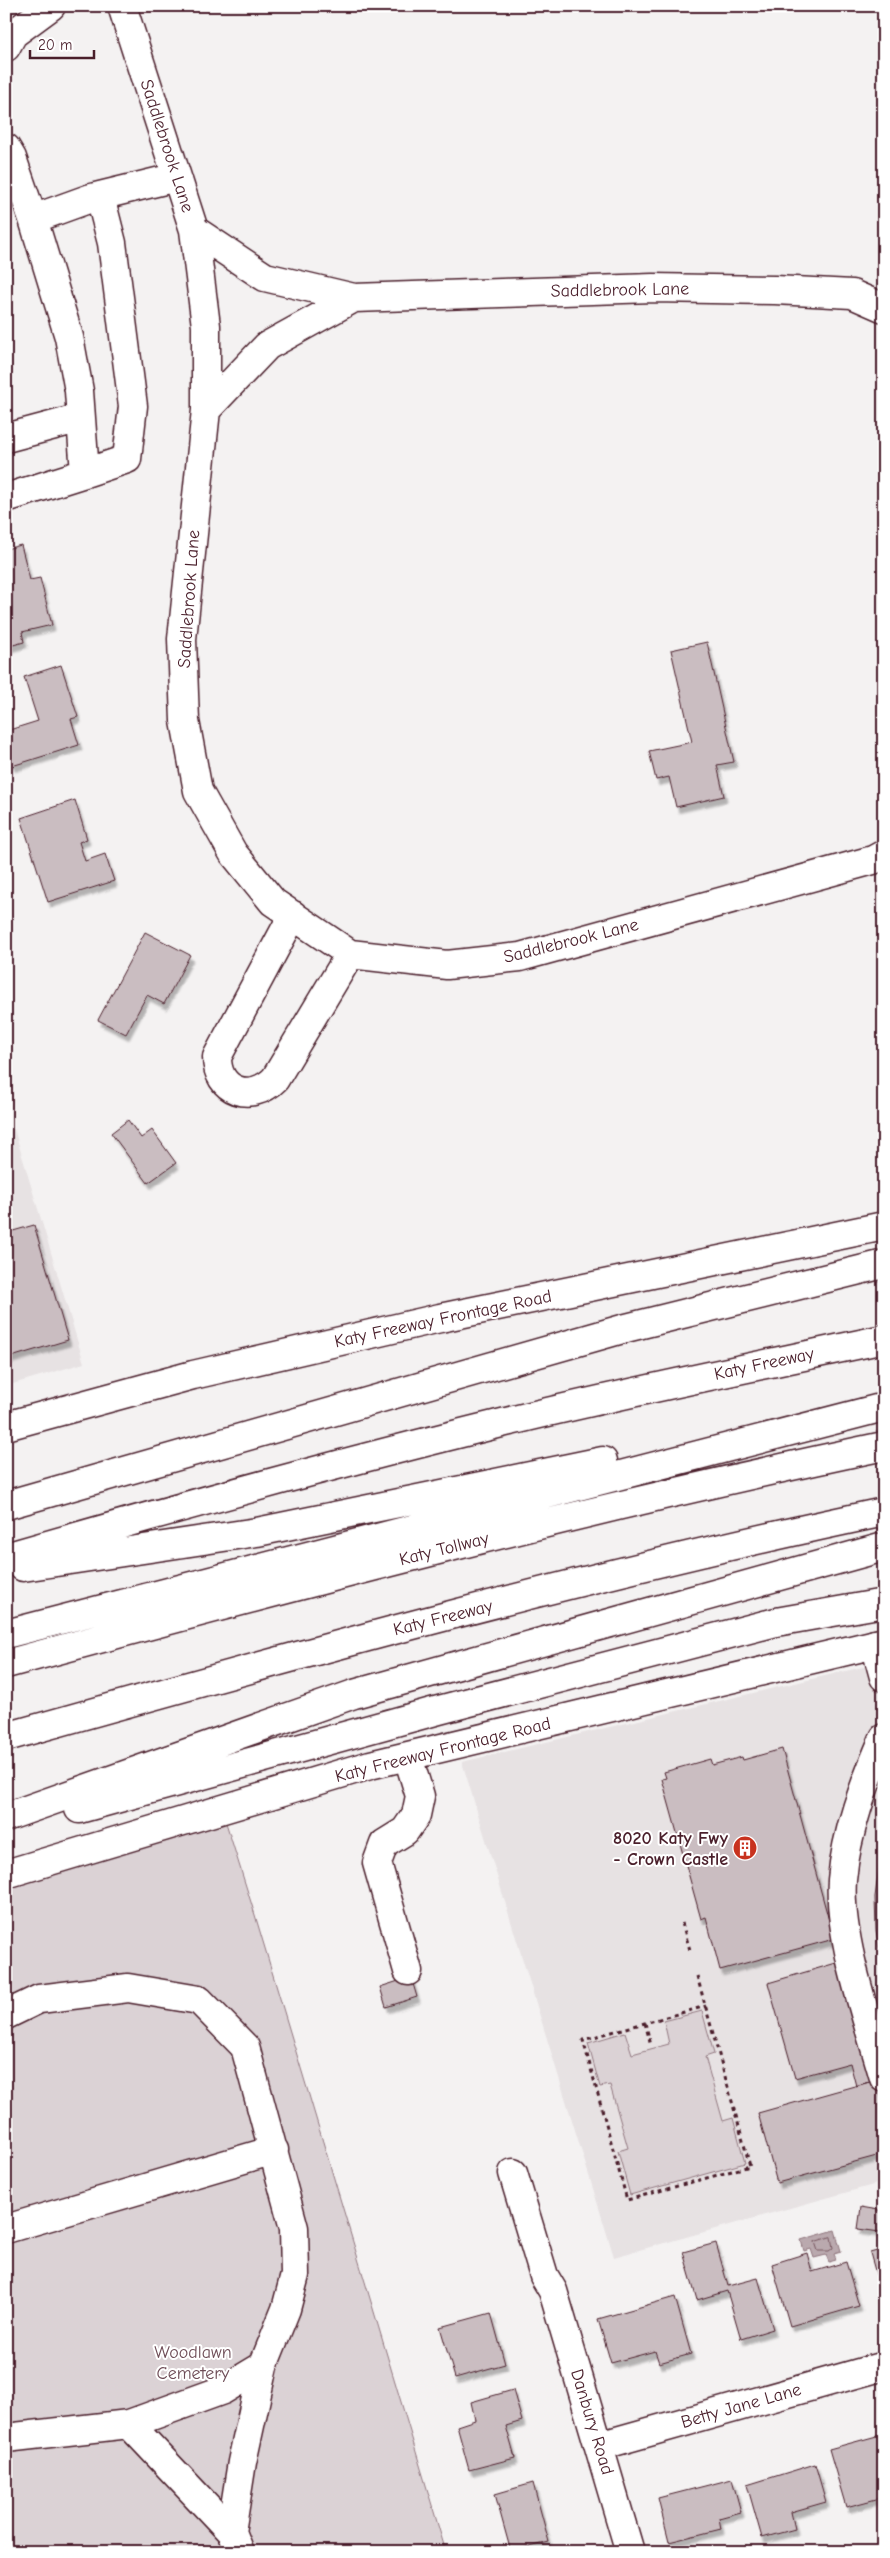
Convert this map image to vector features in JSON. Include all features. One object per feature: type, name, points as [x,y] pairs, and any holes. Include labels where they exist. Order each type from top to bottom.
[{"type":"main road","points":[[6,47],[12,34],[51,6]]},
{"type":"main road","name":"Saddlebrook Lane","points":[[122,6],[194,230],[206,326],[206,410],[182,639],[185,722],[198,792],[233,853],[273,902],[350,954],[448,965],[520,957],[873,860],[884,854]]},
{"type":"main road","points":[[6,148],[12,158],[69,337],[81,418],[85,473]]},
{"type":"main road","points":[[32,219],[100,196],[177,177]]},
{"type":"main road","points":[[6,498],[127,459],[133,406],[112,243],[100,196]]},
{"type":"main road","name":"Saddlebrook Lane","points":[[194,230],[265,277],[354,298],[653,288],[765,289],[852,294],[884,308]]},
{"type":"main road","name":"Saddlebrook Lane","points":[[206,410],[267,346],[354,298]]},
{"type":"main road","points":[[6,438],[81,418]]},
{"type":"main road","points":[[293,915],[217,1057],[219,1074],[232,1088],[250,1092],[266,1087],[275,1079],[350,954]]},
{"type":"main road","name":"Katy Freeway Frontage Road","points":[[6,1426],[193,1375],[440,1318],[884,1226]]},
{"type":"main road","points":[[6,1505],[626,1328],[884,1264]]},
{"type":"main road","name":"Katy Freeway","points":[[6,1557],[323,1468],[508,1421],[884,1339]]},
{"type":"main road","points":[[6,1570],[257,1532],[884,1406]]},
{"type":"main road","points":[[6,1634],[884,1406]]},
{"type":"main road","name":"Katy Tollway","points":[[6,1664],[410,1557],[622,1505],[884,1446]]},
{"type":"main road","name":"Katy Freeway","points":[[6,1737],[344,1643],[699,1555],[884,1512]]},
{"type":"main road","points":[[6,1817],[354,1694],[884,1547]]},
{"type":"main road","points":[[6,1828],[439,1710],[776,1622],[884,1603]]},
{"type":"main road","points":[[880,1643],[884,1677]]},
{"type":"main road","name":"Katy Freeway Frontage Road","points":[[6,1874],[370,1765],[880,1643]]},
{"type":"main road","points":[[884,1738],[871,1769],[848,1844],[842,1881],[844,1918],[859,1989],[884,2078]]},
{"type":"main road","points":[[408,1757],[420,1796],[416,1815],[405,1831],[384,1844],[377,1863],[408,1971]]},
{"type":"main road","points":[[6,2015],[39,1999],[128,1988],[199,2000],[245,2047],[294,2228],[295,2275],[286,2309],[263,2366],[242,2462],[235,2542]]},
{"type":"main road","points":[[6,2229],[274,2150]]},
{"type":"main road","name":"Danbury Road","points":[[513,2173],[544,2276],[553,2292],[630,2552]]},
{"type":"main road","points":[[6,2438],[129,2424],[223,2390],[263,2366]]},
{"type":"main road","name":"Betty Jane Lane","points":[[599,2446],[884,2366]]},
{"type":"main road","points":[[129,2424],[235,2542]]},
{"type":"path","points":[[682,1923],[690,1950]]},
{"type":"path","points":[[697,1976],[706,2006],[750,2166],[627,2200],[583,2040],[706,2006]]},
{"type":"path","points":[[645,2023],[651,2045]]},
{"type":"shaded area","points":[[14,1129],[84,1363],[6,1386],[6,1132]]},
{"type":"shaded area","points":[[884,1662],[884,2182],[614,2257],[462,1762]]},
{"type":"green space","name":"Woodlawn Cemetery","points":[[222,1810],[446,2552],[6,2552],[6,1875]]},
{"type":"green space","points":[[702,2011],[714,2054],[705,2057],[723,2121],[733,2118],[745,2163],[630,2195],[618,2151],[628,2148],[610,2085],[600,2087],[588,2043],[625,2032],[632,2054],[669,2044],[664,2021]]},
{"type":"water","points":[[835,2230],[841,2251],[834,2253],[836,2260],[829,2262],[826,2255],[814,2258],[811,2249],[804,2251],[801,2240]]},
{"type":"building","points":[[21,545],[30,580],[40,578],[52,625],[22,632],[24,642],[6,647],[6,549]]},
{"type":"building","points":[[707,642],[734,762],[717,765],[724,796],[676,807],[669,777],[656,780],[649,751],[692,742],[671,650]]},
{"type":"building","points":[[61,665],[78,717],[71,719],[79,745],[12,766],[6,747],[6,731],[38,721],[24,677]]},
{"type":"building","points":[[75,800],[87,839],[79,842],[85,861],[105,854],[114,881],[48,902],[21,818]]},
{"type":"building","points":[[145,932],[190,955],[164,1004],[147,995],[126,1034],[98,1020]]},
{"type":"building","points":[[128,1120],[141,1138],[152,1130],[176,1163],[148,1183],[111,1133]]},
{"type":"building","points":[[34,1225],[68,1340],[8,1358],[6,1233]]},
{"type":"building","name":"8020 Katy Fwy - Crown Castle","points":[[782,1749],[834,1939],[720,1970],[706,1917],[701,1919],[662,1779],[666,1778],[664,1772],[710,1759],[712,1765],[742,1757],[743,1760]]},
{"type":"building","points":[[884,1830],[884,1982],[876,1930],[875,1897]]},
{"type":"building","points":[[843,1961],[876,2080],[856,2086],[850,2063],[795,2078],[768,1983]]},
{"type":"building","points":[[411,1977],[417,1997],[386,2007],[380,1987]]},
{"type":"building","points":[[876,2080],[884,2107],[884,2154],[777,2183],[758,2113]]},
{"type":"building","points":[[861,2207],[884,2211],[880,2232],[858,2229]]},
{"type":"building","points":[[716,2243],[728,2286],[758,2278],[773,2329],[741,2339],[727,2291],[697,2300],[683,2252]]},
{"type":"building","points":[[884,2249],[884,2302],[870,2253]]},
{"type":"building","points":[[807,2253],[812,2272],[846,2262],[859,2306],[790,2326],[772,2264]]},
{"type":"building","points":[[675,2297],[691,2354],[659,2363],[655,2351],[611,2363],[598,2319]]},
{"type":"building","points":[[491,2313],[505,2364],[455,2378],[440,2327]]},
{"type":"building","points":[[513,2390],[522,2421],[506,2426],[515,2458],[469,2470],[457,2426],[475,2420],[471,2402]]},
{"type":"building","points":[[884,2434],[884,2497],[846,2507],[829,2449]]},
{"type":"building","points":[[815,2464],[826,2502],[791,2512],[795,2529],[762,2538],[747,2485]]},
{"type":"building","points":[[732,2479],[741,2512],[719,2518],[721,2529],[669,2542],[658,2498]]},
{"type":"building","points":[[533,2483],[549,2542],[511,2552],[495,2494]]},
{"type":"place","name":"8020 Katy Fwy - Crown Castle","points":[[745,1848]]}]
